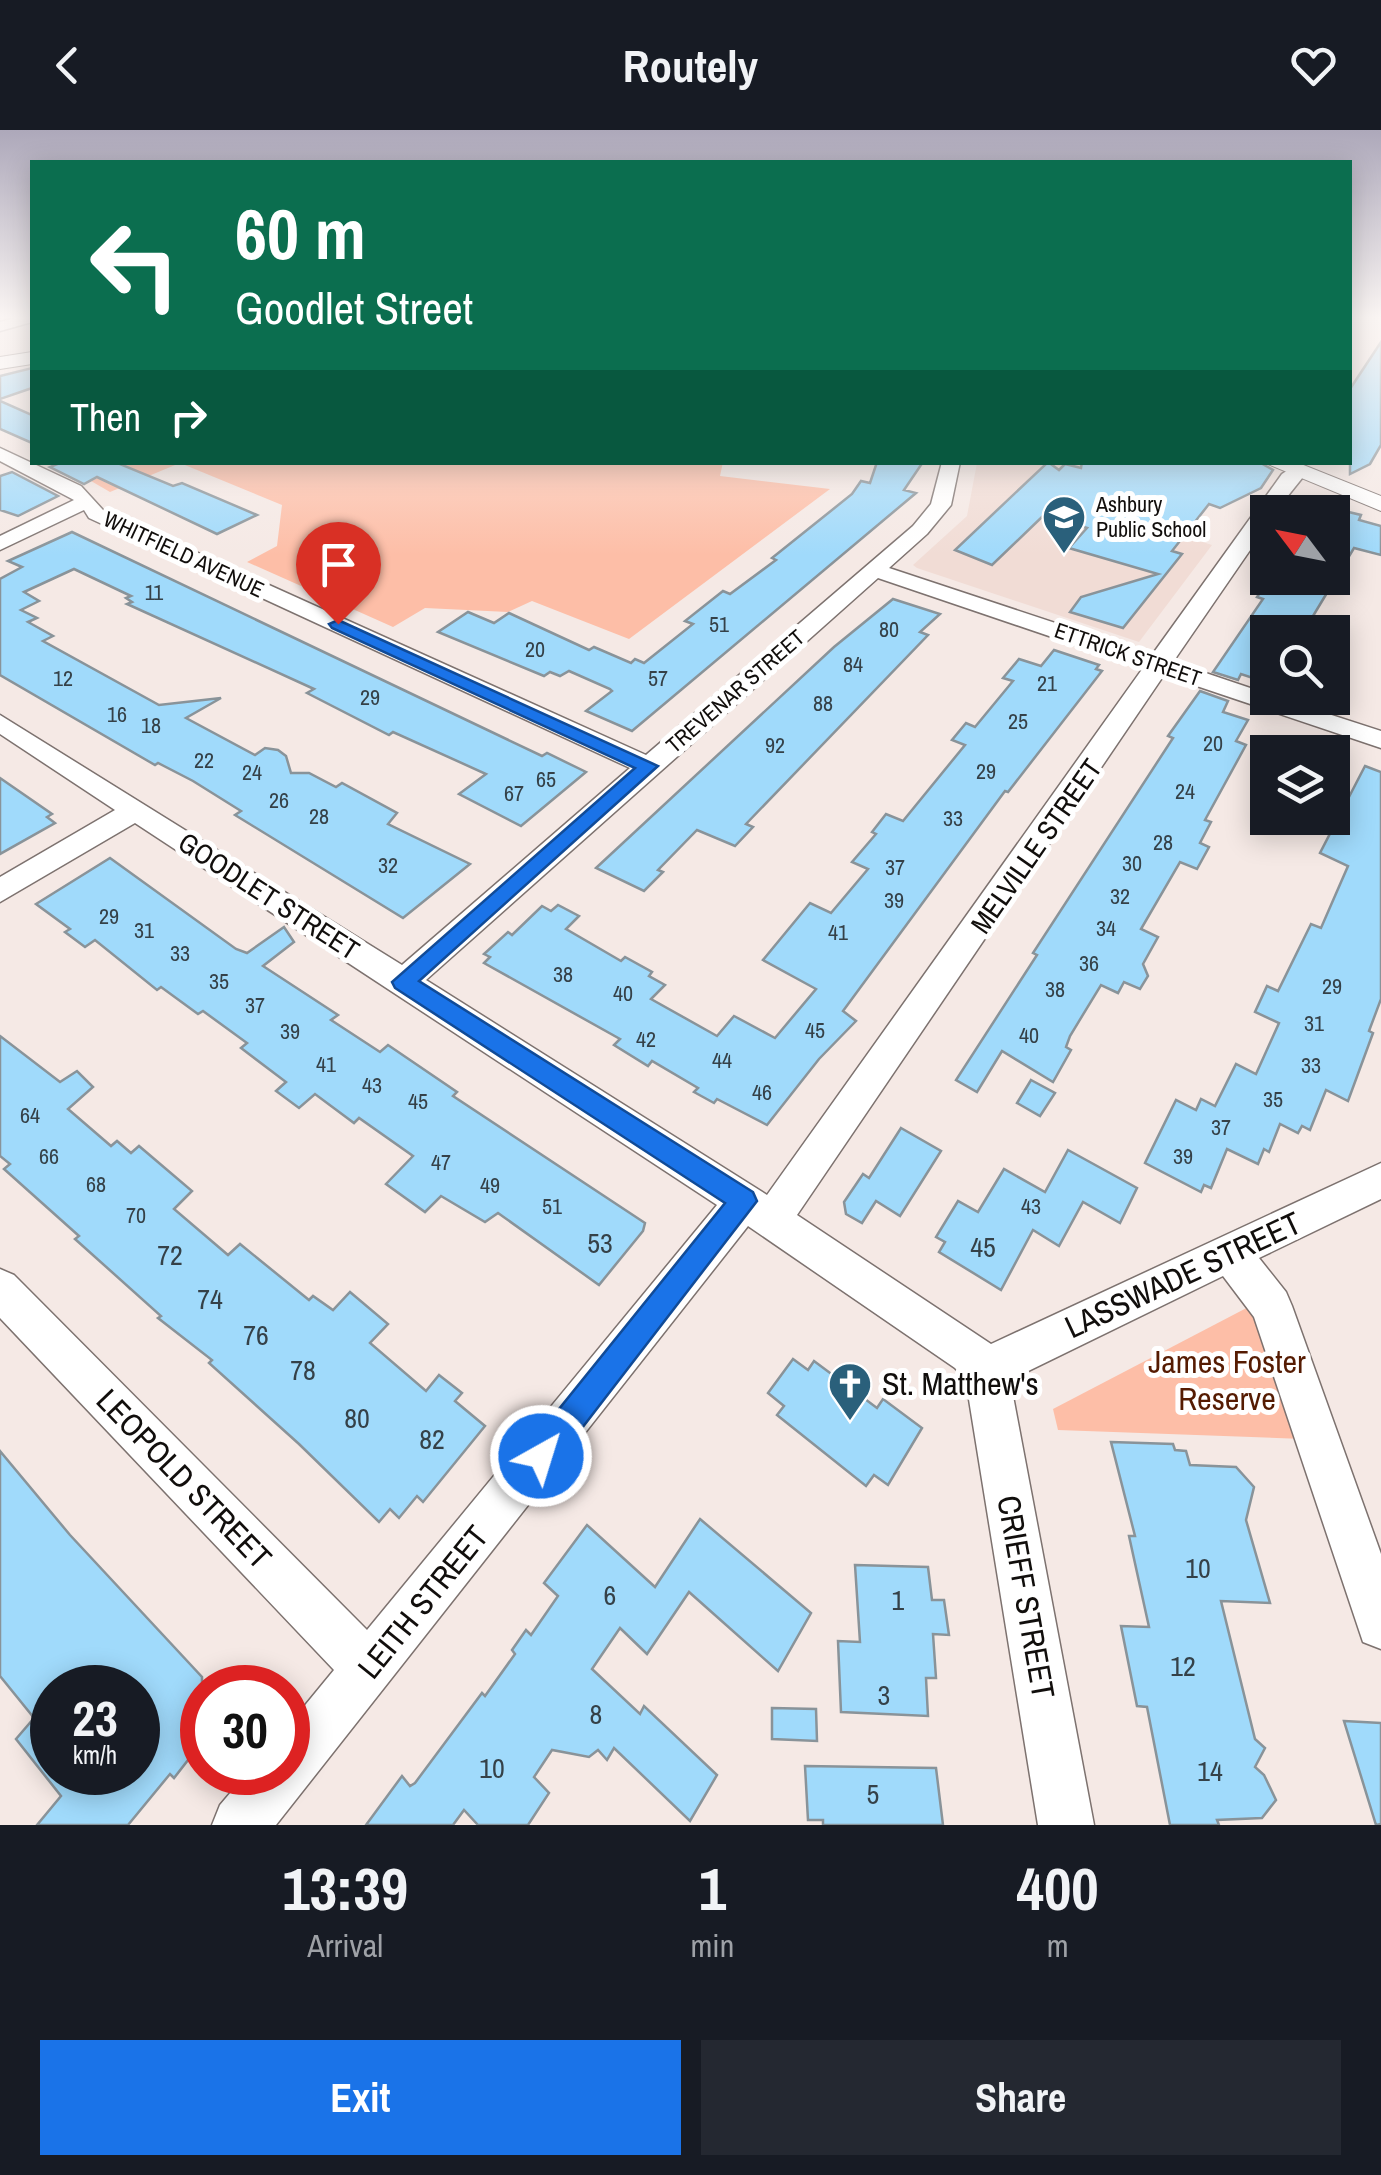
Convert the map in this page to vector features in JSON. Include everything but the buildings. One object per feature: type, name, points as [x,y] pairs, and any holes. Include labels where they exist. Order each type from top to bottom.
[{"type":"main road","points":[[1281,465],[1381,504]]},
{"type":"street","points":[[0,454],[74,490],[86,501]]},
{"type":"street","name":"TREVENAR STREET","points":[[403,982],[936,514],[950,465]]},
{"type":"street","name":"MELVILLE STREET","points":[[758,1210],[1161,666],[1288,478],[1298,472]]},
{"type":"street","name":"WHITFIELD AVENUE","points":[[0,544],[86,501],[96,514],[648,766]]},
{"type":"street","name":"ETTRICK STREET","points":[[874,570],[1381,740]]},
{"type":"street","name":"GOODLET STREET","points":[[0,723],[758,1210],[955,1342],[985,1369]]},
{"type":"street","points":[[0,890],[135,810]]},
{"type":"street","name":"LASSWADE STREET","points":[[985,1369],[1381,1180]]},
{"type":"street","name":"LEITH STREET","points":[[310,1741],[758,1210]]},
{"type":"street","points":[[1231,1254],[1271,1306],[1381,1624]]},
{"type":"street","name":"LEOPOLD STREET","points":[[0,1289],[369,1669]]},
{"type":"street","name":"CRIEFF STREET","points":[[985,1369],[1066,1825]]},
{"type":"street","name":"LEITH STREET","points":[[240,1825],[265,1795]]},
{"type":"shaded area","name":"Ashbury Public School","points":[[977,465],[1097,465],[1086,504],[1212,545],[1139,642],[913,565],[967,516]]},
{"type":"green space","points":[[123,465],[175,465],[110,492],[91,481]]},
{"type":"green space","points":[[185,465],[722,465],[720,476],[830,489],[629,639],[532,601],[508,612],[425,608],[393,627],[247,562],[277,546],[282,505]]},
{"type":"green space","name":"James Foster Reserve","points":[[1258,1302],[1303,1439],[1058,1430],[1053,1409]]},
{"type":"place","name":"Ashbury Public School","points":[[1064,555]]},
{"type":"place","name":"St. Matthew's","points":[[850,1422]]},
{"type":"route","points":[[338,624],[648,766],[403,982],[744,1201],[541,1456]]}]
